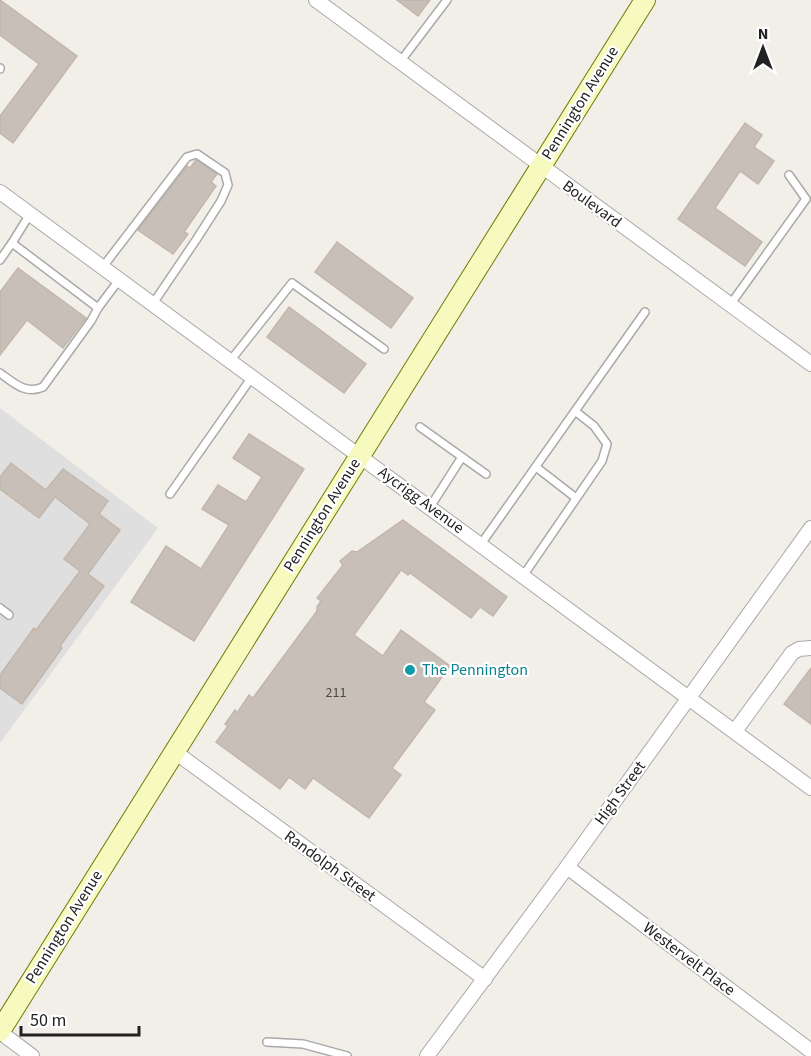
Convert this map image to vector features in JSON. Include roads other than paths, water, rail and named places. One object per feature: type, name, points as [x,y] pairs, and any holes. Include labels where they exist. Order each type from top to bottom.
[{"type":"street","name":"Pennington Avenue","points":[[0,1032],[645,0]]},
{"type":"street","name":"Boulevard","points":[[319,1],[811,364]]},
{"type":"street","name":"Aycrigg Avenue","points":[[0,192],[811,788]]},
{"type":"street","name":"High Street","points":[[427,1056],[485,980],[811,528]]},
{"type":"street","points":[[735,731],[792,653],[799,649],[811,648]]},
{"type":"street","name":"Randolph Street","points":[[175,752],[485,980]]},
{"type":"street","name":"Westervelt Place","points":[[567,867],[811,1051]]},
{"type":"street","points":[[0,1032],[32,1056]]},
{"type":"lane","points":[[400,62],[447,0]]},
{"type":"lane","points":[[102,268],[187,157],[197,154],[225,173],[228,185],[221,201],[152,304]]},
{"type":"lane","points":[[730,305],[806,199],[789,175]]},
{"type":"lane","points":[[0,260],[30,214]]},
{"type":"lane","points":[[12,243],[98,308]]},
{"type":"lane","points":[[0,373],[24,390],[37,390],[43,387],[119,280]]},
{"type":"lane","points":[[230,361],[292,283],[384,349]]},
{"type":"lane","points":[[481,544],[645,312]]},
{"type":"lane","points":[[170,494],[252,377]]},
{"type":"lane","points":[[524,576],[602,461],[607,444],[594,426],[575,411]]},
{"type":"lane","points":[[420,427],[486,474]]},
{"type":"lane","points":[[430,507],[462,457]]},
{"type":"lane","points":[[536,467],[576,498]]},
{"type":"lane","points":[[0,608],[9,615]]},
{"type":"lane","points":[[267,1042],[303,1044],[347,1056]]},
{"type":"place","name":"The Pennington","points":[[410,670]]}]
